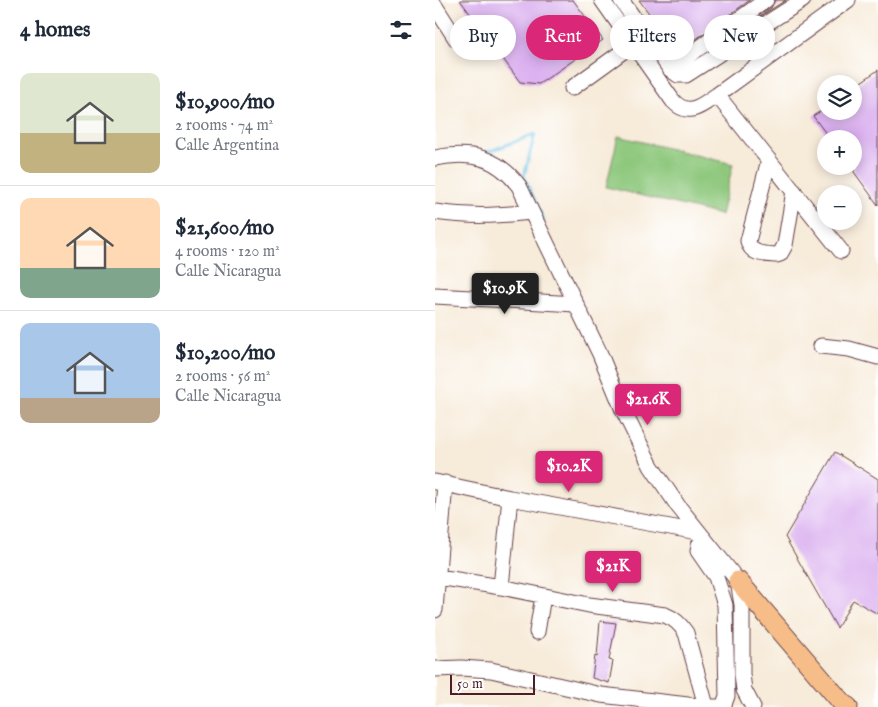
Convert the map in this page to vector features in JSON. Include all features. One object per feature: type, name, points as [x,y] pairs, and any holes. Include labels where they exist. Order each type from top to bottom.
[{"type":"main road","points":[[738,581],[843,704],[848,707]]},
{"type":"street","points":[[602,0],[613,15]]},
{"type":"street","points":[[621,0],[670,69],[678,75],[690,74],[803,0]]},
{"type":"street","points":[[670,69],[766,0]]},
{"type":"street","points":[[645,60],[678,106],[684,110],[691,110],[701,106],[717,95],[848,0]]},
{"type":"street","points":[[435,6],[450,30]]},
{"type":"street","points":[[572,88],[611,60]]},
{"type":"street","points":[[717,95],[841,251]]},
{"type":"street","points":[[435,158],[465,155],[478,157],[497,164],[519,186],[601,354],[623,410],[651,466],[678,506],[738,581],[742,605],[742,674],[744,690],[753,707]]},
{"type":"street","points":[[769,160],[748,241],[753,251],[777,256],[783,250],[794,191]]},
{"type":"street","points":[[435,212],[469,216],[499,216],[531,212]]},
{"type":"street","points":[[435,296],[576,304]]},
{"type":"street","points":[[821,346],[849,349],[878,357]]},
{"type":"street","points":[[435,610],[438,577],[440,482],[701,536]]},
{"type":"street","points":[[501,587],[511,498]]},
{"type":"street","points":[[701,536],[699,551],[716,578],[722,591],[725,605],[727,696],[716,707]]},
{"type":"street","points":[[438,577],[501,587],[589,605],[665,615],[673,619],[686,633],[716,707]]},
{"type":"street","points":[[537,632],[543,596]]},
{"type":"street","points":[[435,669],[491,670],[601,694],[716,707]]},
{"type":"street","points":[[739,707],[744,690]]},
{"type":"green space","points":[[618,136],[733,164],[721,215],[606,187]]},
{"type":"building","points":[[460,0],[573,0],[584,15],[526,15],[526,60],[574,60],[539,84],[520,82],[504,60],[516,60],[516,15],[471,15]]},
{"type":"building","points":[[639,0],[750,0],[729,15],[704,15],[704,33],[694,40],[694,15],[650,15]]},
{"type":"building","points":[[775,0],[786,0],[761,15],[771,8]]},
{"type":"building","points":[[878,70],[878,205],[856,175],[862,175],[862,130],[823,130],[813,116],[817,114],[817,120],[862,120],[862,81]]},
{"type":"building","points":[[835,452],[878,479],[878,614],[853,600],[837,628],[785,537]]},
{"type":"building","points":[[600,621],[616,623],[609,660],[613,661],[609,683],[592,678],[595,656],[597,657]]},
{"type":"waterway","points":[[485,153],[535,134],[524,176],[544,221]]},
{"type":"waterway","points":[[707,531],[721,550]]}]
